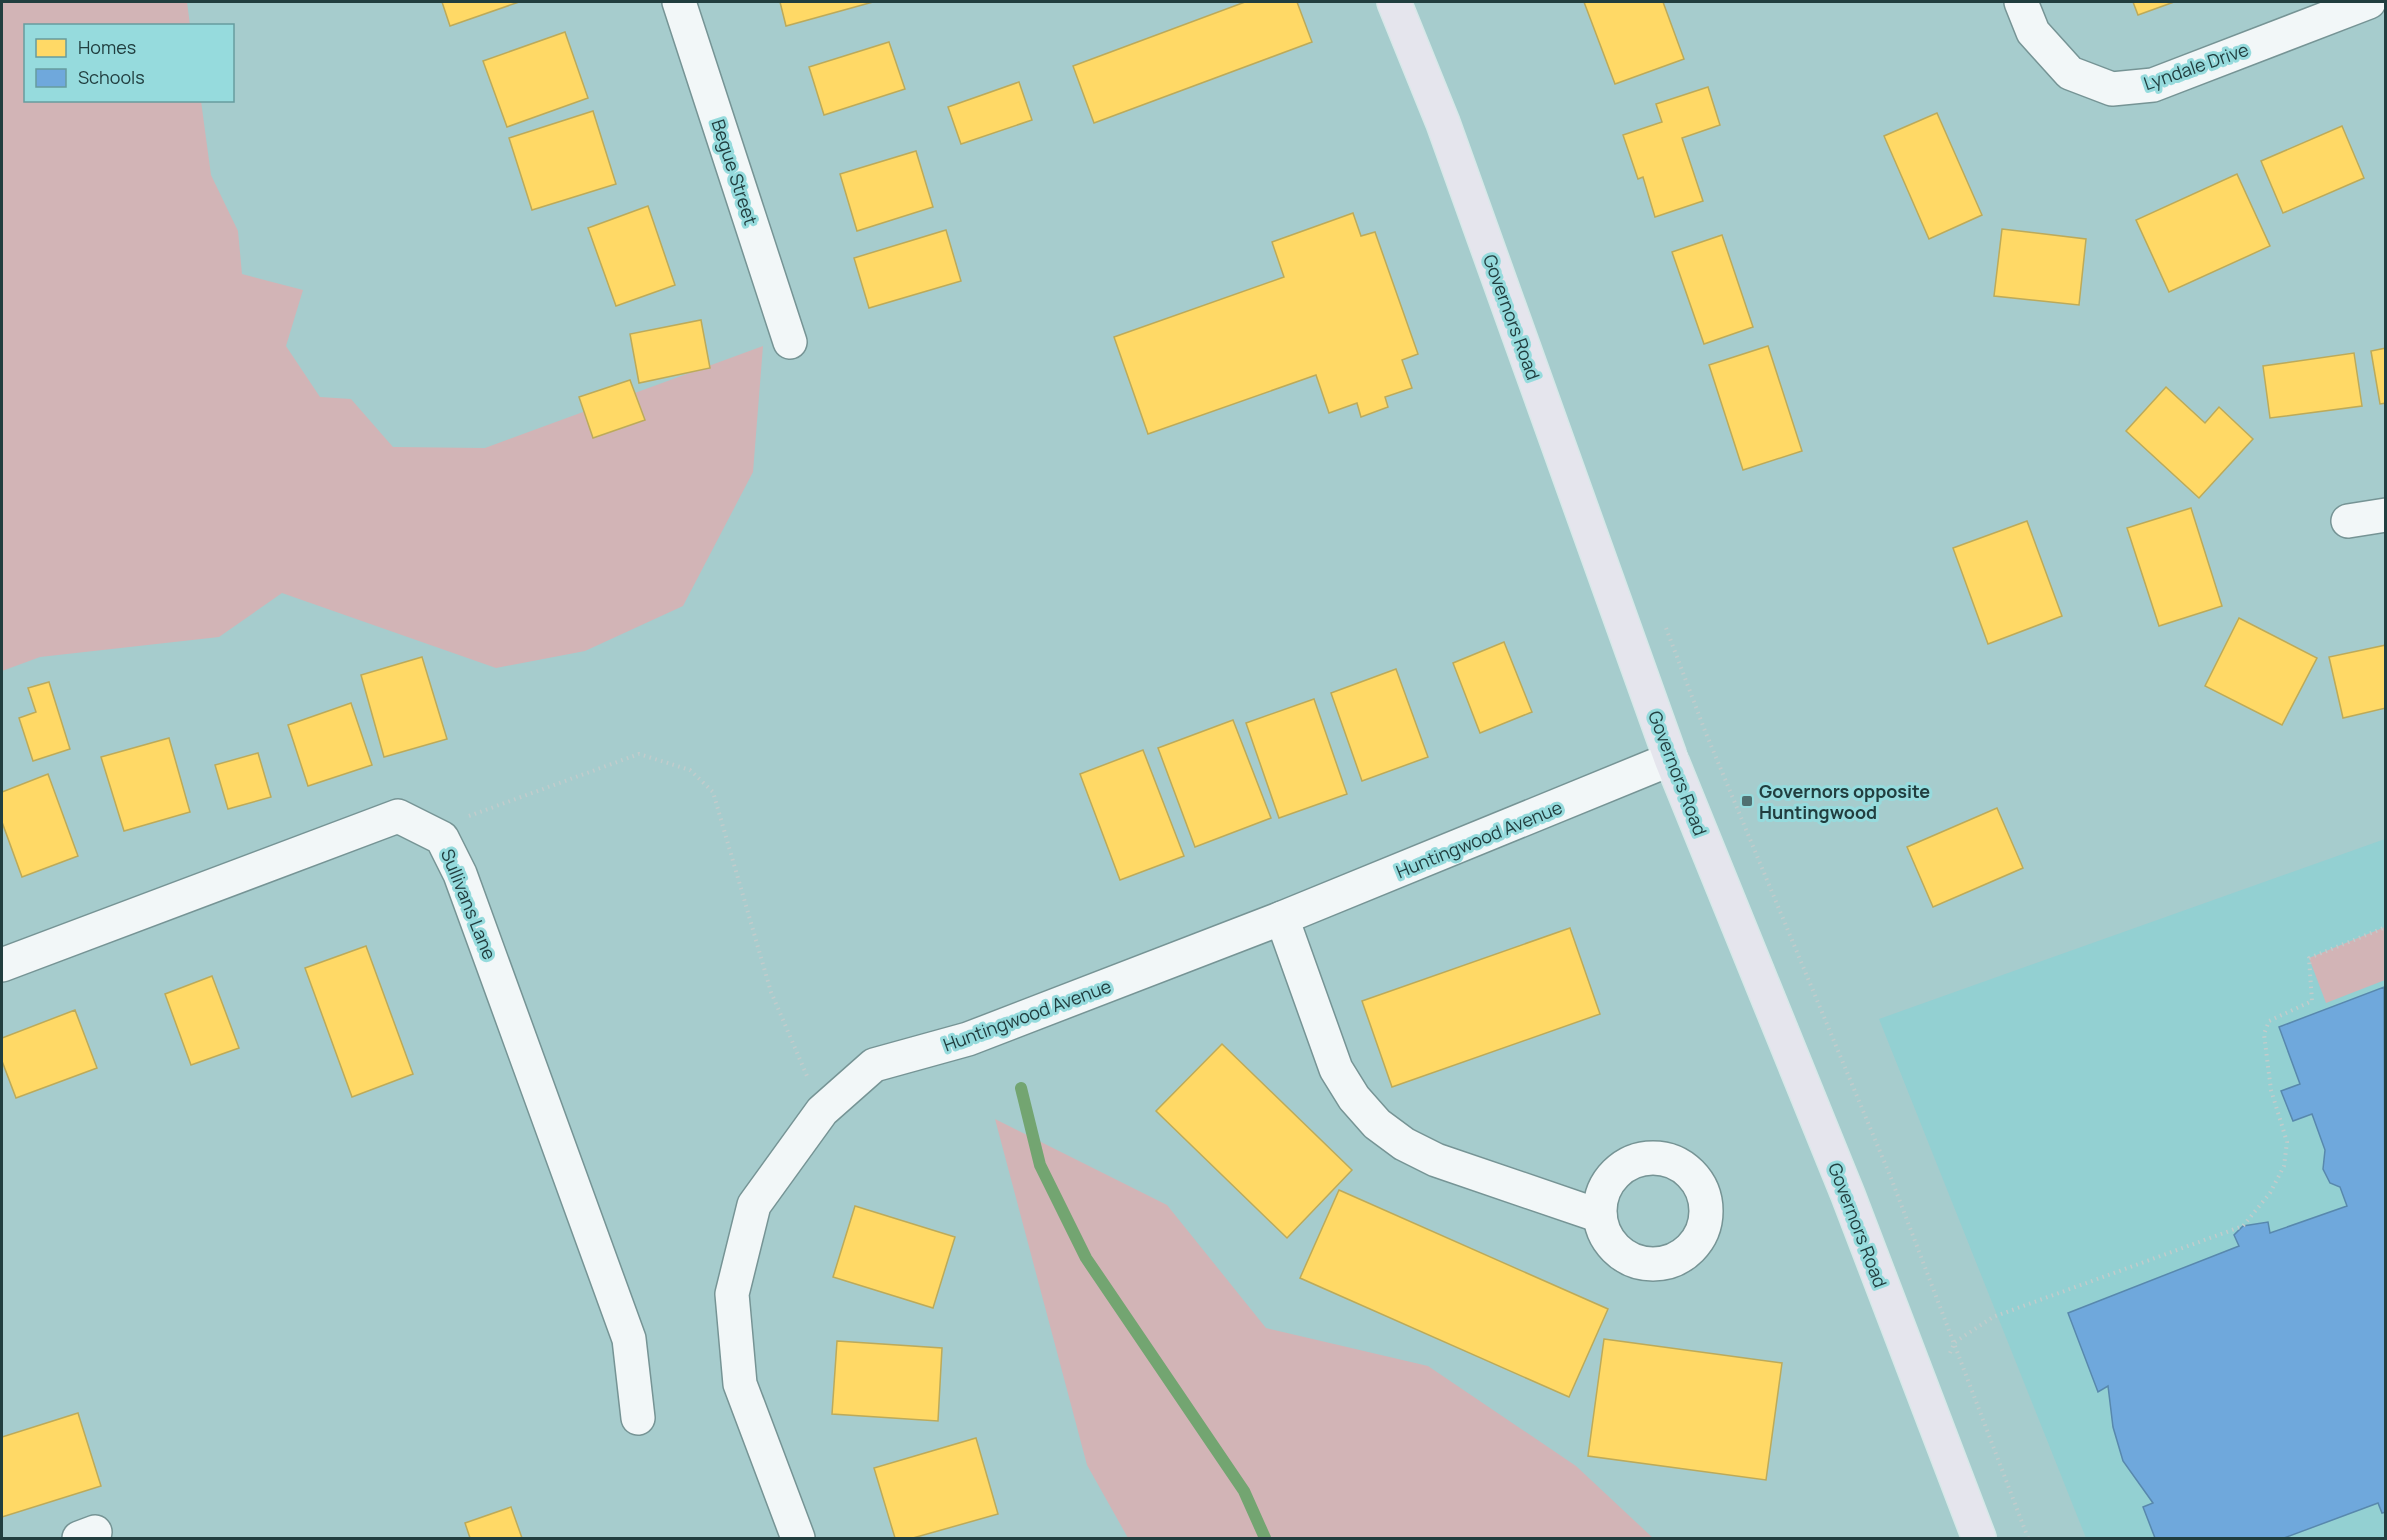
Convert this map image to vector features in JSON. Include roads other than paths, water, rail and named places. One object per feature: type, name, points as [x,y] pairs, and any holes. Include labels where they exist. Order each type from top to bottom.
[{"type":"main road","name":"Governors Road","points":[[1395,2],[1443,123],[1671,759],[1848,1195],[1979,1539]]},
{"type":"street","name":"Begue Street","points":[[679,2],[790,342]]},
{"type":"street","name":"Lyndale Drive","points":[[2021,2],[2033,32],[2070,73],[2112,89],[2153,85],[2369,2]]},
{"type":"street","points":[[2348,521],[2385,515]]},
{"type":"street","name":"Huntingwood Avenue","points":[[798,1539],[740,1384],[732,1294],[754,1205],[822,1111],[874,1065],[968,1039],[1282,918],[1671,759]]},
{"type":"street","name":"Sullivans Lane","points":[[2,964],[398,816],[442,838],[460,874],[629,1339],[638,1418]]},
{"type":"street","points":[[1282,918],[1336,1069],[1354,1098],[1377,1124],[1404,1144],[1436,1160],[1600,1216]]},
{"type":"waterway","points":[[1021,1088],[1040,1165],[1086,1258],[1244,1491],[1265,1538]]},
{"type":"place","name":"Governors opposite Huntingwood","points":[[1747,801]]}]
